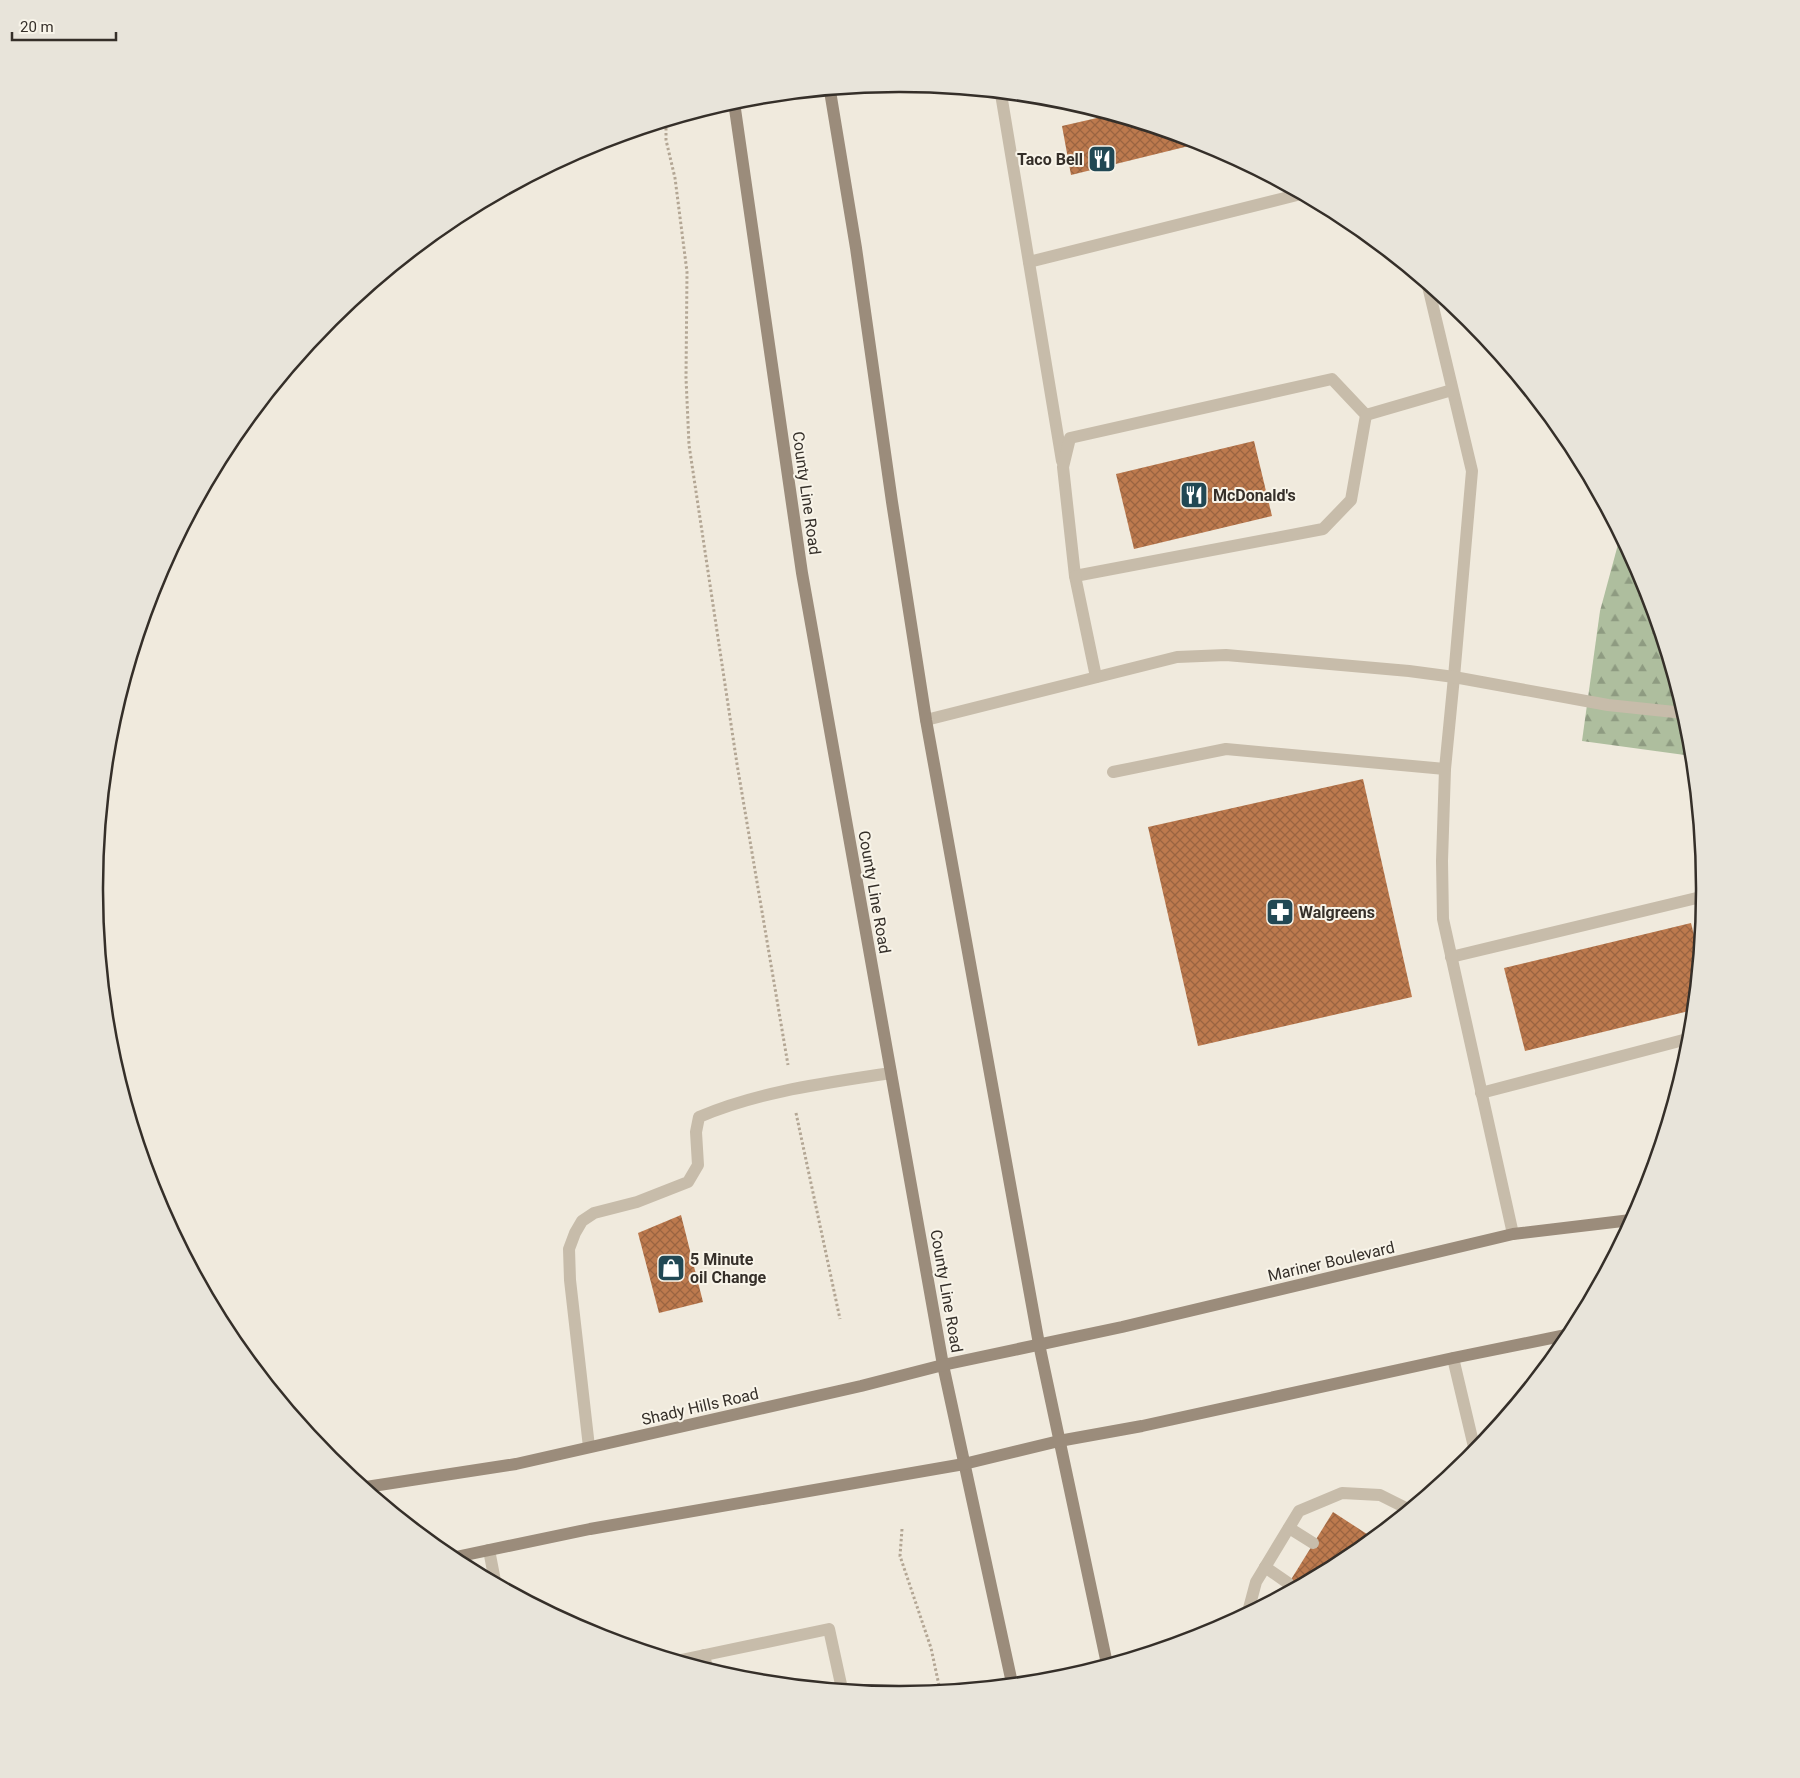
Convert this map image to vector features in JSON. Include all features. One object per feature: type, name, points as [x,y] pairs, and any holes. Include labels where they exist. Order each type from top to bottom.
[{"type":"main road","points":[[831,96],[926,720],[1039,1344],[1106,1658]]},
{"type":"main road","name":"County Line Road","points":[[735,110],[802,573],[943,1365],[1011,1678]]},
{"type":"main road","name":"Mariner Boulevard","points":[[1039,1344],[1122,1327],[1513,1234],[1623,1221]]},
{"type":"main road","points":[[464,1555],[590,1529],[964,1464],[1059,1441],[1142,1426],[1559,1336]]},
{"type":"main road","name":"Shady Hills Road","points":[[373,1486],[516,1464],[1039,1344]]},
{"type":"street","points":[[1001,99],[1063,467],[1075,576],[1096,677]]},
{"type":"street","points":[[1029,262],[1292,196]]},
{"type":"street","points":[[1430,295],[1472,471],[1445,769],[1442,861],[1443,919],[1513,1234]]},
{"type":"street","points":[[1063,467],[1070,438],[1332,379],[1366,415]]},
{"type":"street","points":[[1366,415],[1452,390]]},
{"type":"street","points":[[1075,576],[1323,529],[1351,500],[1366,415]]},
{"type":"street","points":[[926,720],[1177,656],[1226,655],[1454,677],[1608,705],[1676,712]]},
{"type":"street","points":[[1113,772],[1226,748],[1445,769]]},
{"type":"street","points":[[1451,957],[1696,898]]},
{"type":"street","points":[[1481,1093],[1682,1040]]},
{"type":"street","points":[[589,1447],[570,1280],[569,1249],[582,1221],[594,1213],[637,1202],[688,1182],[698,1166],[696,1132],[699,1117],[722,1107],[792,1088],[891,1073]]},
{"type":"street","points":[[1453,1358],[1473,1442]]},
{"type":"street","points":[[1250,1604],[1256,1582],[1300,1511],[1342,1493],[1380,1495],[1403,1506]]},
{"type":"street","points":[[1289,1528],[1313,1544]]},
{"type":"street","points":[[489,1550],[494,1574]]},
{"type":"street","points":[[1265,1567],[1288,1583]]},
{"type":"street","points":[[692,1658],[829,1629],[841,1683]]},
{"type":"street","points":[[704,1655],[705,1661]]},
{"type":"path","points":[[666,128],[666,140],[674,178],[687,272],[686,378],[688,445],[738,764],[792,1088],[840,1319]]},
{"type":"path","points":[[902,1529],[900,1556],[931,1648],[939,1685]]},
{"type":"green space","points":[[1618,545],[1636,584],[1654,633],[1669,683],[1685,755],[1582,741],[1600,611]]},
{"type":"building","name":"Taco Bell","points":[[1097,118],[1187,146],[1071,175],[1062,126]]},
{"type":"building","name":"McDonald's","points":[[1254,441],[1272,516],[1134,549],[1116,474]]},
{"type":"building","name":"Walgreens","points":[[1363,779],[1412,997],[1198,1046],[1148,827]]},
{"type":"building","points":[[1691,923],[1695,939],[1687,1012],[1525,1051],[1504,968]]},
{"type":"building","name":"5 Minute oil Change","points":[[681,1215],[703,1302],[659,1313],[638,1233]]},
{"type":"building","points":[[1333,1512],[1367,1534],[1343,1551],[1288,1584]]},
{"type":"place","name":"Taco Bell","points":[[1102,159]]},
{"type":"place","name":"McDonald's","points":[[1194,495]]},
{"type":"place","name":"Walgreens","points":[[1280,912]]},
{"type":"place","name":"5 Minute oil Change","points":[[671,1268]]}]
